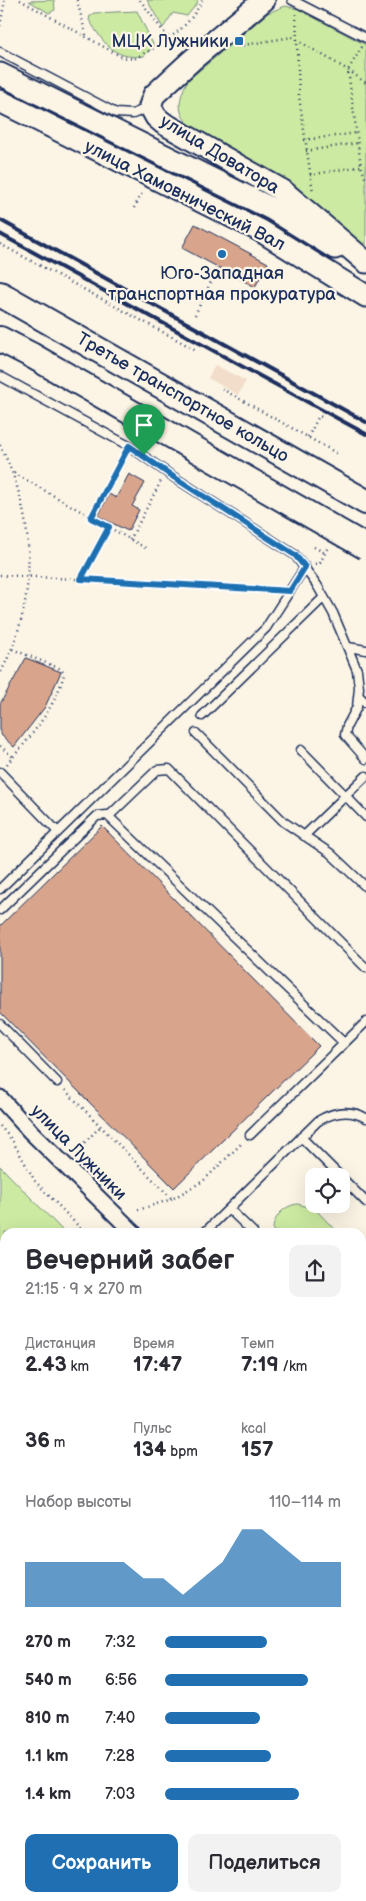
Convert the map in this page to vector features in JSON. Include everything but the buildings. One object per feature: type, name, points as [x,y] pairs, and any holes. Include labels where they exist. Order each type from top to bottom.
[{"type":"main road","name":"улица Доватора","points":[[264,0],[192,60],[154,95],[150,106],[156,117],[163,123],[283,191],[366,262]]},
{"type":"main road","name":"улица Хамовнический Вал","points":[[0,74],[272,209],[366,267]]},
{"type":"main road","name":"улица Хамовнический Вал","points":[[0,101],[261,231],[366,296]]},
{"type":"main road","name":"Третье транспортное кольцо","points":[[0,294],[366,502]]},
{"type":"main road","points":[[0,339],[366,547]]},
{"type":"street","name":"улица Лужники","points":[[0,1098],[36,1137],[129,1228]]},
{"type":"lane","points":[[292,0],[366,38]]},
{"type":"lane","points":[[0,52],[116,112],[133,114],[150,106]]},
{"type":"lane","points":[[0,376],[129,446],[290,550],[305,567],[324,596],[348,647],[356,670],[359,696],[357,707],[347,726],[346,735],[366,759]]},
{"type":"lane","points":[[0,889],[266,628],[305,567]]},
{"type":"lane","points":[[202,716],[324,596]]},
{"type":"lane","points":[[348,647],[366,650]]},
{"type":"lane","points":[[359,696],[366,703]]},
{"type":"lane","points":[[196,733],[284,822],[336,858],[366,888]]},
{"type":"lane","points":[[301,750],[366,817]]},
{"type":"lane","points":[[109,816],[157,770],[168,769],[366,968]]},
{"type":"lane","points":[[0,772],[58,832]]},
{"type":"lane","points":[[304,836],[366,776]]},
{"type":"lane","points":[[0,910],[97,816],[104,814],[109,816],[344,1043]]},
{"type":"lane","points":[[250,1135],[366,1022]]},
{"type":"lane","points":[[0,1024],[57,1082]]},
{"type":"lane","points":[[209,1228],[318,1121],[327,1116],[350,1113],[366,1118]]},
{"type":"lane","points":[[301,1137],[332,1168]]},
{"type":"lane","points":[[350,1186],[366,1202]]},
{"type":"lane","points":[[229,1209],[248,1228]]},
{"type":"path","points":[[0,26],[5,0]]},
{"type":"path","points":[[20,0],[122,57],[134,59],[169,39],[187,23],[202,0]]},
{"type":"path","points":[[77,0],[86,36]]},
{"type":"path","points":[[140,0],[169,39]]},
{"type":"path","points":[[296,13],[299,96],[304,140],[315,200]]},
{"type":"path","points":[[231,47],[292,37],[348,70],[366,83]]},
{"type":"path","points":[[360,50],[348,70],[361,166],[366,180]]},
{"type":"path","points":[[304,140],[357,133]]},
{"type":"path","points":[[306,151],[358,144]]},
{"type":"path","points":[[310,175],[361,166]]},
{"type":"path","points":[[134,208],[142,193]]},
{"type":"path","points":[[0,244],[196,350]]},
{"type":"path","points":[[195,314],[218,267]]},
{"type":"path","points":[[222,389],[338,454]]},
{"type":"path","points":[[308,437],[320,416],[325,418]]},
{"type":"path","points":[[0,445],[13,473],[23,505],[27,527],[29,576],[23,611],[12,649],[0,674]]},
{"type":"path","points":[[91,518],[129,446]]},
{"type":"path","points":[[130,540],[166,471]]},
{"type":"path","points":[[13,473],[147,549]]},
{"type":"path","points":[[81,579],[109,527]]},
{"type":"path","points":[[314,547],[325,553]]},
{"type":"path","points":[[0,575],[290,591]]},
{"type":"path","points":[[6,764],[43,716],[64,674],[61,669],[12,649]]},
{"type":"path","points":[[0,746],[13,757]]},
{"type":"path","points":[[57,1082],[172,1199]]},
{"type":"path","points":[[0,1126],[12,1140],[35,1181],[80,1228]]},
{"type":"path","points":[[81,1146],[101,1126]]},
{"type":"path","points":[[138,1210],[172,1199],[203,1182],[250,1135]]},
{"type":"shaded area","points":[[215,365],[246,381],[238,395],[208,378]]},
{"type":"green space","points":[[54,0],[55,10],[49,13],[29,1]]},
{"type":"green space","points":[[147,0],[197,0],[198,2],[187,16],[173,13],[163,28]]},
{"type":"green space","points":[[285,6],[298,9],[366,45],[366,247],[314,206],[278,181],[193,127],[183,117],[181,112],[181,99],[188,80],[268,13]]},
{"type":"green space","points":[[137,11],[154,46],[144,56],[133,57],[124,55],[110,48],[89,20],[90,16],[94,13]]},
{"type":"green space","points":[[0,1166],[60,1228],[0,1228]]},
{"type":"green space","points":[[298,1204],[305,1206],[305,1213],[319,1213],[333,1228],[273,1228],[277,1217],[288,1207]]},
{"type":"railway","points":[[0,220],[366,422]]},
{"type":"railway","points":[[0,234],[366,434]]},
{"type":"place","name":"МЦК Лужники","points":[[239,41]]},
{"type":"place","name":"Юго-Западная транспортная прокуратура","points":[[222,254]]},
{"type":"route","points":[[129,446],[144,455],[172,476],[290,550],[305,567],[290,591],[81,579],[109,527],[91,518],[129,446]]}]
